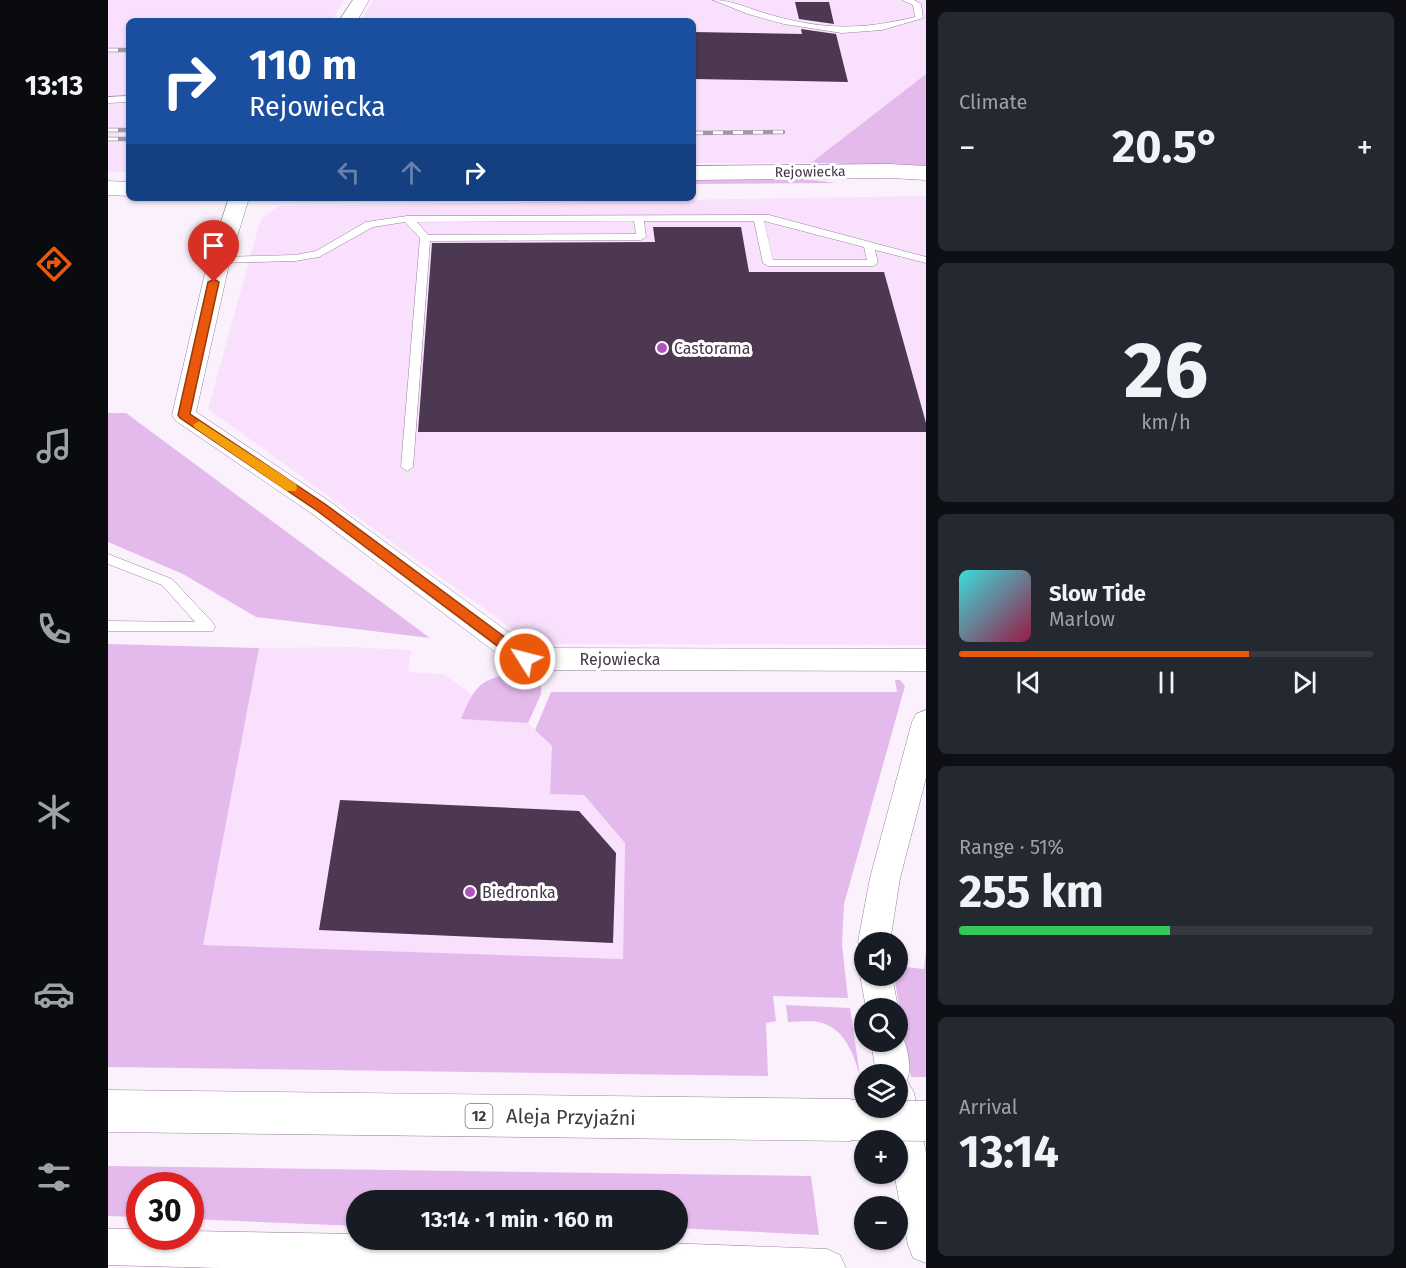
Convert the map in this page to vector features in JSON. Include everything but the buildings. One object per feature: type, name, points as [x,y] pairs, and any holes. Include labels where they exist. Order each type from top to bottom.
[{"type":"main road","name":"Rejowiecka","points":[[696,173],[890,171],[926,173]]},
{"type":"main road","points":[[108,175],[126,176]]},
{"type":"main road","name":"Rejowiecka","points":[[696,188],[891,186],[926,188]]},
{"type":"main road","points":[[108,188],[126,189]]},
{"type":"main road","name":"Aleja Przyjaźni","points":[[108,1111],[926,1121]]},
{"type":"street","points":[[350,18],[362,0]]},
{"type":"street","name":"Rejowiecka","points":[[239,201],[219,260],[184,415],[320,507],[525,659],[926,660]]},
{"type":"street","points":[[876,932],[885,878],[926,722]]},
{"type":"street","points":[[902,1118],[926,1245]]},
{"type":"street","points":[[108,1247],[199,1258],[578,1258],[827,1268]]},
{"type":"lane","points":[[717,0],[752,14],[827,29],[859,30],[891,26],[919,18],[917,4],[906,0]]},
{"type":"lane","points":[[108,100],[126,99]]},
{"type":"lane","points":[[219,260],[295,258],[319,254],[369,224],[407,219],[639,218],[769,218],[926,260]]},
{"type":"lane","points":[[425,238],[641,237],[639,218]]},
{"type":"lane","points":[[758,218],[768,263],[873,263],[869,245]]},
{"type":"lane","points":[[407,219],[425,238],[407,467]]},
{"type":"lane","points":[[108,559],[167,582],[208,627],[108,626]]},
{"type":"shaded area","points":[[108,0],[344,0],[334,18],[126,18],[126,172],[108,172]]},
{"type":"shaded area","points":[[373,0],[926,0],[926,74],[811,163],[696,163],[696,18],[363,18]]},
{"type":"shaded area","points":[[926,74],[926,166],[811,163]]},
{"type":"shaded area","points":[[779,176],[837,183],[696,184],[696,177]]},
{"type":"shaded area","points":[[926,196],[926,645],[533,644],[208,409],[261,218],[279,206]]},
{"type":"shaded area","points":[[108,413],[126,413],[430,638],[256,617],[183,574],[108,542]]},
{"type":"shaded area","points":[[108,644],[259,648],[203,945],[623,959],[625,843],[584,795],[550,794],[552,746],[535,730],[551,692],[897,692],[895,680],[900,680],[905,686],[844,904],[842,945],[848,998],[773,996],[776,1021],[766,1023],[768,1076],[108,1067]]},
{"type":"shaded area","points":[[349,647],[411,650],[408,672],[444,674],[472,694],[461,719],[528,723],[552,746],[584,795],[625,843],[623,959],[202,945],[259,648]]},
{"type":"shaded area","points":[[512,673],[541,673],[541,694],[528,723],[461,719],[474,693],[484,682]]},
{"type":"shaded area","points":[[926,950],[926,1077],[911,1077],[907,1052],[908,998],[898,998],[896,986],[908,986],[908,967],[924,969]]},
{"type":"shaded area","points":[[786,1005],[850,1008],[854,1052],[856,1052],[858,1064],[856,1064],[843,1038],[830,1026],[810,1021],[788,1022]]},
{"type":"shaded area","points":[[108,1166],[811,1176],[819,1235],[688,1228],[688,1190],[346,1190],[346,1226],[204,1220],[204,1172],[126,1172],[126,1217],[108,1216]]},
{"type":"railway","points":[[108,50],[126,50]]},
{"type":"railway","points":[[108,130],[126,130]]},
{"type":"railway","points":[[696,133],[783,132]]},
{"type":"railway","points":[[108,139],[126,139]]},
{"type":"slow traffic","points":[[199,425],[291,487]]},
{"type":"place","name":"Castorama","points":[[662,348]]},
{"type":"place","name":"Biedronka","points":[[470,892]]},
{"type":"route","points":[[214,282],[184,415],[320,507],[525,659]]}]
